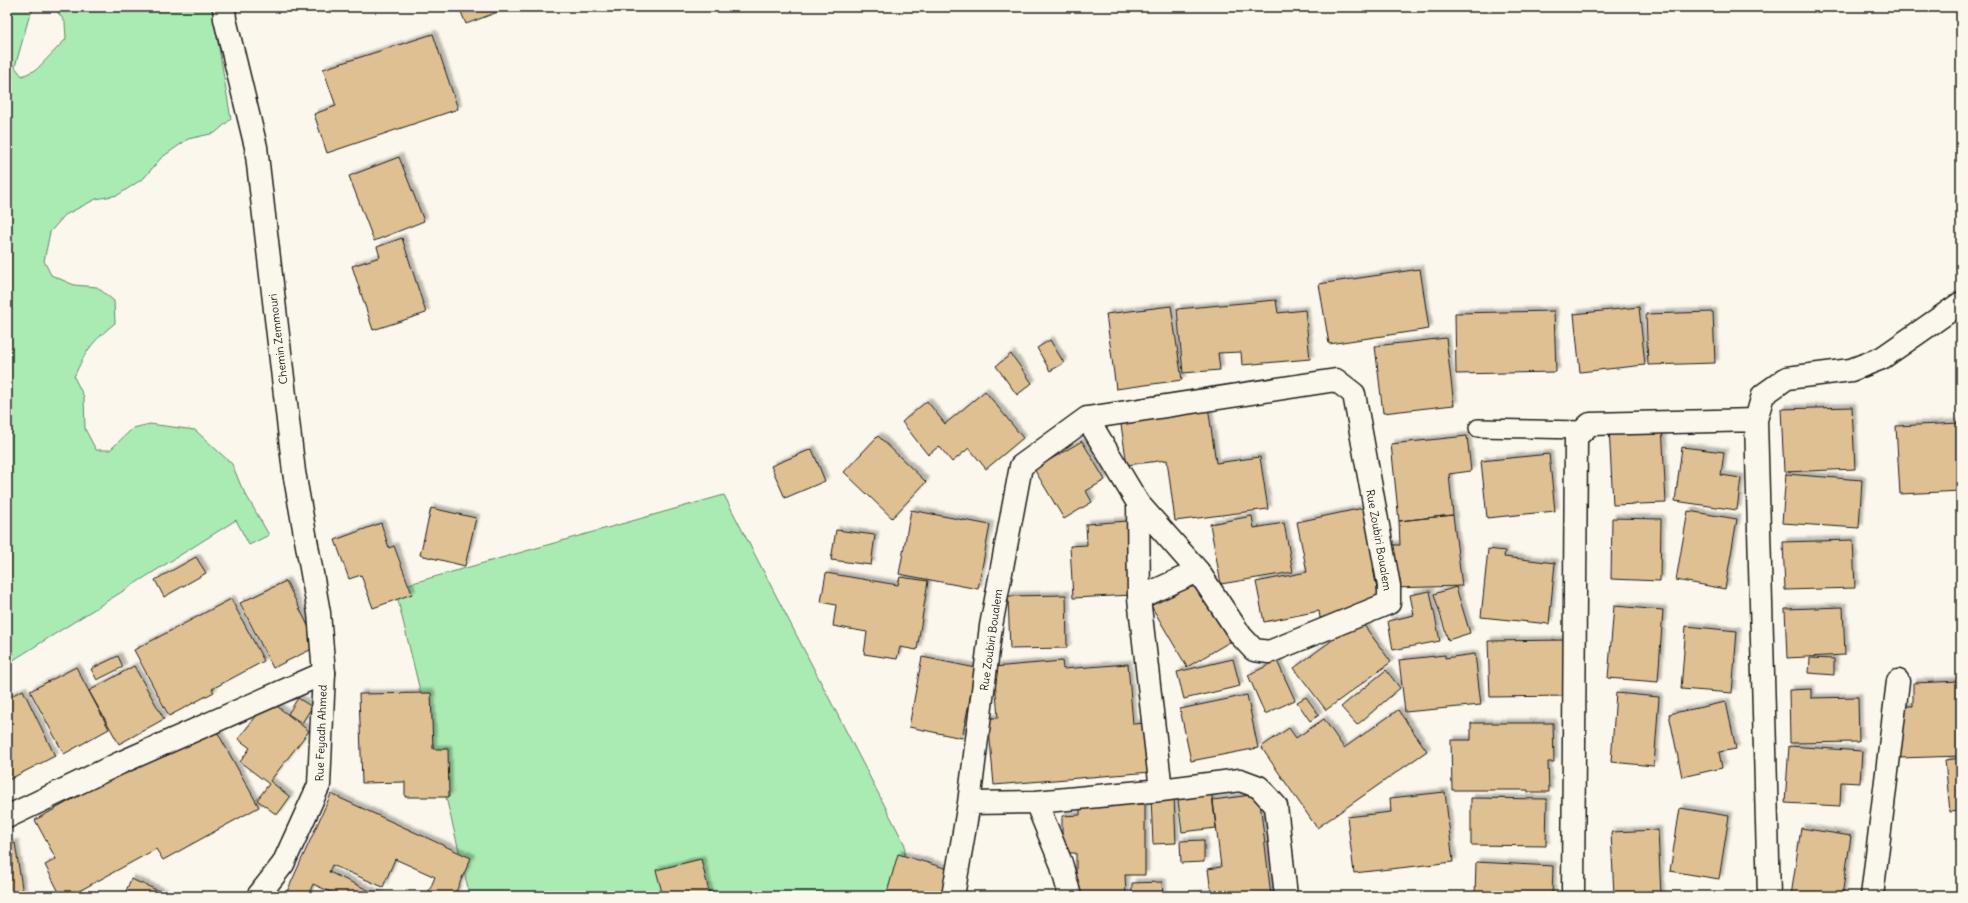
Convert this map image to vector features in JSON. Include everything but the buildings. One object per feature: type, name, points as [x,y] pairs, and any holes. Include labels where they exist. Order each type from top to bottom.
[{"type":"street","name":"Chemin Zemmouri","points":[[224,7],[225,19],[256,147],[294,472],[319,613],[324,673]]},
{"type":"street","points":[[1769,896],[1756,420],[1763,395],[1787,378],[1851,370],[1882,358],[1961,303]]},
{"type":"street","name":"Rue Zoubiri Boualem","points":[[953,896],[969,803],[991,626],[1021,466],[1087,418],[1336,380],[1354,394],[1389,586],[1389,603],[1269,652],[1254,650],[1241,636],[1198,571],[1138,503],[1087,418]]},
{"type":"street","points":[[1573,896],[1576,437],[1590,424],[1756,420]]},
{"type":"street","points":[[1138,503],[1139,598],[1161,790]]},
{"type":"street","points":[[1139,598],[1198,571]]},
{"type":"street","points":[[7,817],[120,763],[324,673]]},
{"type":"street","name":"Rue Feyadh Ahmed","points":[[258,896],[284,864],[319,785],[324,673]]},
{"type":"street","points":[[1872,896],[1898,681]]},
{"type":"street","points":[[969,803],[1036,802],[1161,790],[1240,780],[1259,787],[1276,806],[1286,896]]},
{"type":"street","points":[[1036,802],[1061,863],[1070,896]]},
{"type":"lane","points":[[1478,428],[1582,430]]},
{"type":"green space","points":[[7,7],[35,7],[29,17],[15,67],[22,76],[36,70],[66,39],[65,22],[54,7],[212,7],[231,119],[215,133],[188,139],[161,158],[144,178],[118,195],[96,199],[65,215],[50,232],[44,261],[51,275],[74,285],[97,287],[114,301],[115,323],[90,347],[74,377],[84,397],[85,429],[96,450],[110,450],[133,428],[150,424],[195,430],[232,464],[241,486],[269,535],[249,545],[236,520],[7,664]]},
{"type":"green space","points":[[724,495],[905,845],[903,896],[470,896],[395,588]]}]
